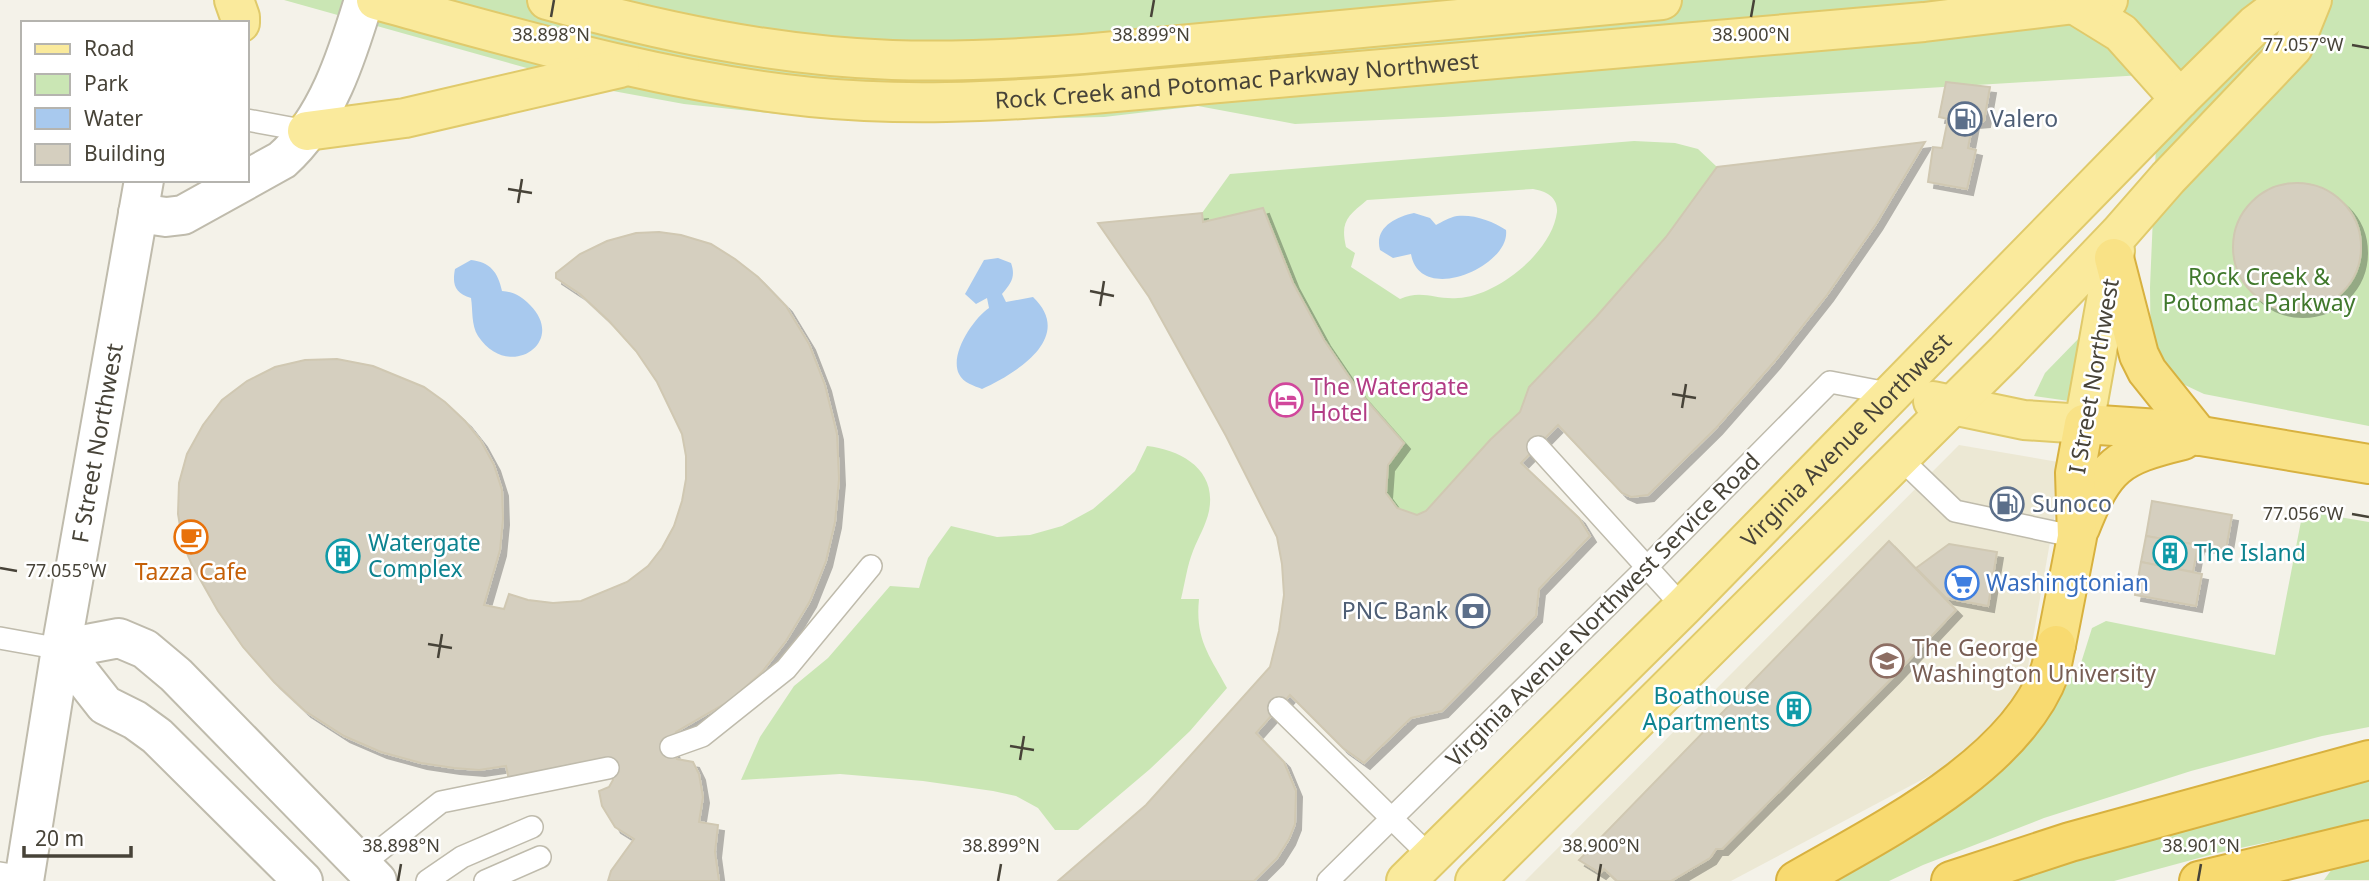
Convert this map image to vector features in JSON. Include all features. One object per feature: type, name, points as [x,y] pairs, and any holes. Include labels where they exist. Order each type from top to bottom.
[{"type":"highway","points":[[2117,246],[2139,355],[2147,371],[2199,436]]},
{"type":"highway","points":[[2084,424],[2159,429],[2369,464]]},
{"type":"highway","name":"I Street Northwest","points":[[1796,881],[1902,820],[1970,772],[1998,747],[2035,700],[2050,671],[2077,537],[2075,473],[2084,424]]},
{"type":"highway","points":[[2077,537],[2098,486],[2108,472],[2121,461],[2152,447],[2199,436]]},
{"type":"highway","points":[[1951,881],[2070,842],[2369,760]]},
{"type":"highway","points":[[2199,881],[2369,840]]},
{"type":"main road","points":[[234,0],[240,21]]},
{"type":"main road","name":"Rock Creek and Potomac Parkway Northwest","points":[[376,0],[554,48],[694,80],[812,97],[932,103],[1009,100],[1924,22],[2091,2]]},
{"type":"main road","name":"Rock Creek and Potomac Parkway Northwest","points":[[547,0],[632,22],[761,47],[890,60],[953,60],[1021,59],[1083,54],[1662,0]]},
{"type":"main road","name":"Virginia Avenue Northwest","points":[[1419,869],[1683,607],[2180,99],[2255,25],[2288,0]]},
{"type":"main road","name":"Virginia Avenue Northwest","points":[[1475,881],[1953,405],[2117,246],[2168,178],[2293,47],[2312,0]]},
{"type":"main road","points":[[2091,2],[2180,99]]},
{"type":"main road","points":[[307,131],[405,118],[630,65]]},
{"type":"main road","name":"I Street Northwest","points":[[2084,424],[2132,150]]},
{"type":"main road","points":[[1893,394],[2024,419],[2084,424]]},
{"type":"street","name":"F Street Northwest","points":[[248,180],[282,160],[295,149],[307,131],[343,64],[364,0]]},
{"type":"street","name":"F Street Northwest","points":[[16,877],[61,649],[141,197],[176,216],[195,210],[244,182]]},
{"type":"street","points":[[303,881],[157,736],[135,720],[105,705],[61,649],[120,638],[145,649],[184,684],[370,873]]},
{"type":"lane","points":[[248,120],[307,131]]},
{"type":"lane","name":"Virginia Avenue Northwest Service Road","points":[[1328,881],[1646,568],[1830,382],[1893,394]]},
{"type":"lane","points":[[1538,447],[1683,607]]},
{"type":"lane","points":[[1900,458],[1955,511],[2077,537]]},
{"type":"lane","points":[[671,747],[702,736],[786,669],[871,566]]},
{"type":"lane","points":[[0,638],[61,649]]},
{"type":"lane","points":[[1279,708],[1394,818],[1419,869]]},
{"type":"lane","points":[[370,873],[441,802],[608,768]]},
{"type":"lane","points":[[427,881],[463,857],[532,827]]},
{"type":"lane","points":[[485,881],[540,858]]},
{"type":"shaded area","name":"The George Washington University","points":[[1959,445],[2064,463],[2027,672],[2008,711],[1961,759],[1731,881],[1525,881]]},
{"type":"green space","name":"Rock Creek & Potomac Parkway","points":[[284,0],[2369,0],[2369,426],[2204,394],[2151,369],[2150,287],[2159,74],[1295,124],[1198,106],[1104,117],[913,122],[778,114],[684,104],[602,89]]},
{"type":"green space","points":[[1634,141],[1675,143],[1698,149],[1717,167],[1666,237],[1596,317],[1529,387],[1520,412],[1490,440],[1426,511],[1417,515],[1397,508],[1386,493],[1388,465],[1404,443],[1360,393],[1324,340],[1203,222],[1202,213],[1230,174]],"holes":[[[1533,189],[1547,193],[1556,202],[1557,212],[1553,227],[1534,256],[1520,269],[1489,289],[1458,298],[1415,295],[1400,299],[1351,267],[1355,253],[1346,247],[1345,225],[1350,215],[1367,200]]]},
{"type":"green space","points":[[2082,335],[2069,401],[2034,396],[2045,373]]},
{"type":"green space","points":[[1147,446],[1173,452],[1184,458],[1202,473],[1208,484],[1209,511],[1191,557],[1181,599],[1199,599],[1201,636],[1227,688],[1190,731],[1078,830],[1055,830],[1038,808],[1016,796],[993,791],[923,781],[840,774],[741,780],[760,737],[794,686],[828,658],[890,586],[919,588],[928,558],[951,526],[997,537],[1030,535],[1062,526],[1093,509],[1115,490],[1135,471]]},
{"type":"green space","points":[[2303,511],[2369,522],[2369,727],[2322,736],[2191,771],[2044,818],[1889,881],[1836,881],[1983,787],[2020,748],[2054,704],[2081,663],[2092,628],[2106,621],[2275,655]]},
{"type":"green space","points":[[2369,775],[2369,819],[2346,826],[2221,852],[2114,881],[1996,881]]},
{"type":"green space","points":[[2369,856],[2369,880],[2324,880],[2337,862]]},
{"type":"water","points":[[1414,213],[1430,218],[1436,225],[1457,216],[1483,219],[1506,230],[1504,244],[1495,256],[1481,267],[1464,275],[1446,279],[1430,277],[1418,269],[1411,254],[1393,258],[1380,250],[1379,242],[1383,230],[1400,217]]},
{"type":"water","points":[[998,258],[1011,263],[1013,272],[1012,280],[1002,294],[1006,302],[1033,297],[1044,312],[1048,326],[1045,339],[1025,363],[1011,374],[982,389],[963,380],[959,374],[957,357],[970,328],[989,308],[987,298],[976,304],[965,294],[984,260]]},
{"type":"water","points":[[471,260],[492,269],[502,291],[514,293],[524,299],[540,319],[542,332],[538,344],[530,352],[518,356],[504,356],[490,349],[478,336],[473,322],[471,298],[458,291],[454,280],[455,269]]},
{"type":"building","points":[[1946,82],[1990,87],[1984,121],[1973,122],[1968,148],[1976,150],[1967,189],[1928,182],[1933,147],[1942,148],[1948,119],[1939,117]]},
{"type":"building","points":[[1925,142],[1876,224],[1827,295],[1774,362],[1716,428],[1648,495],[1631,497],[1622,493],[1558,425],[1521,463],[1579,518],[1590,536],[1539,589],[1536,616],[1442,711],[1411,718],[1364,763],[1343,748],[1290,695],[1256,733],[1284,762],[1296,791],[1295,824],[1277,858],[1254,881],[1058,881],[1146,805],[1270,667],[1284,595],[1277,537],[1226,436],[1149,297],[1098,223],[1202,213],[1203,222],[1263,208],[1293,283],[1324,340],[1360,393],[1404,443],[1388,465],[1386,493],[1397,508],[1417,515],[1426,511],[1490,440],[1520,412],[1529,387],[1596,317],[1666,237],[1717,167]]},
{"type":"building","points":[[2297,183],[2321,188],[2342,202],[2356,223],[2361,247],[2356,271],[2342,292],[2321,306],[2297,311],[2273,306],[2252,292],[2238,271],[2233,247],[2238,223],[2252,202],[2273,188]]},
{"type":"building","name":"Watergate Complex","points":[[659,232],[711,244],[758,277],[786,306],[809,344],[825,385],[837,434],[839,479],[835,522],[826,561],[810,601],[786,641],[762,672],[731,700],[676,732],[671,747],[677,759],[693,762],[699,774],[703,797],[699,822],[718,825],[715,852],[719,881],[608,881],[611,871],[634,839],[615,827],[602,806],[599,791],[609,787],[613,780],[608,768],[509,780],[506,766],[479,770],[454,768],[421,763],[381,752],[344,736],[305,711],[243,647],[218,611],[183,544],[178,514],[179,483],[187,454],[203,425],[222,400],[247,381],[275,367],[305,360],[337,359],[373,366],[424,387],[445,402],[481,441],[494,465],[502,490],[503,519],[500,550],[484,605],[504,609],[509,594],[553,603],[581,601],[627,582],[648,566],[674,526],[686,479],[682,434],[657,382],[636,351],[580,294],[556,278],[556,273],[580,254],[607,241],[636,233]]},
{"type":"building","points":[[2152,501],[2232,515],[2226,550],[2146,536]]},
{"type":"building","name":"The Island","points":[[2146,536],[2198,545],[2193,572],[2141,562]]},
{"type":"building","name":"Boathouse Apartments","points":[[1889,541],[1956,610],[1893,677],[1722,849],[1716,849],[1710,858],[1671,881],[1617,881],[1604,869],[1600,873],[1579,860]]},
{"type":"building","name":"Washingtonian","points":[[1949,544],[1997,552],[1988,606],[1946,598],[1916,568]]},
{"type":"building","points":[[2141,562],[2202,574],[2196,606],[2135,595]]},
{"type":"place","name":"Valero","points":[[1965,119]]},
{"type":"place","name":"The Watergate Hotel","points":[[1286,400]]},
{"type":"place","name":"Sunoco","points":[[2007,504]]},
{"type":"place","name":"Tazza Cafe","points":[[191,537]]},
{"type":"place","name":"The Island","points":[[2170,553]]},
{"type":"place","name":"Watergate Complex","points":[[343,556]]},
{"type":"place","name":"Washingtonian","points":[[1962,583]]},
{"type":"place","name":"PNC Bank","points":[[1473,611]]},
{"type":"place","name":"The George Washington University","points":[[1887,661]]},
{"type":"place","name":"Boathouse Apartments","points":[[1794,709]]}]
